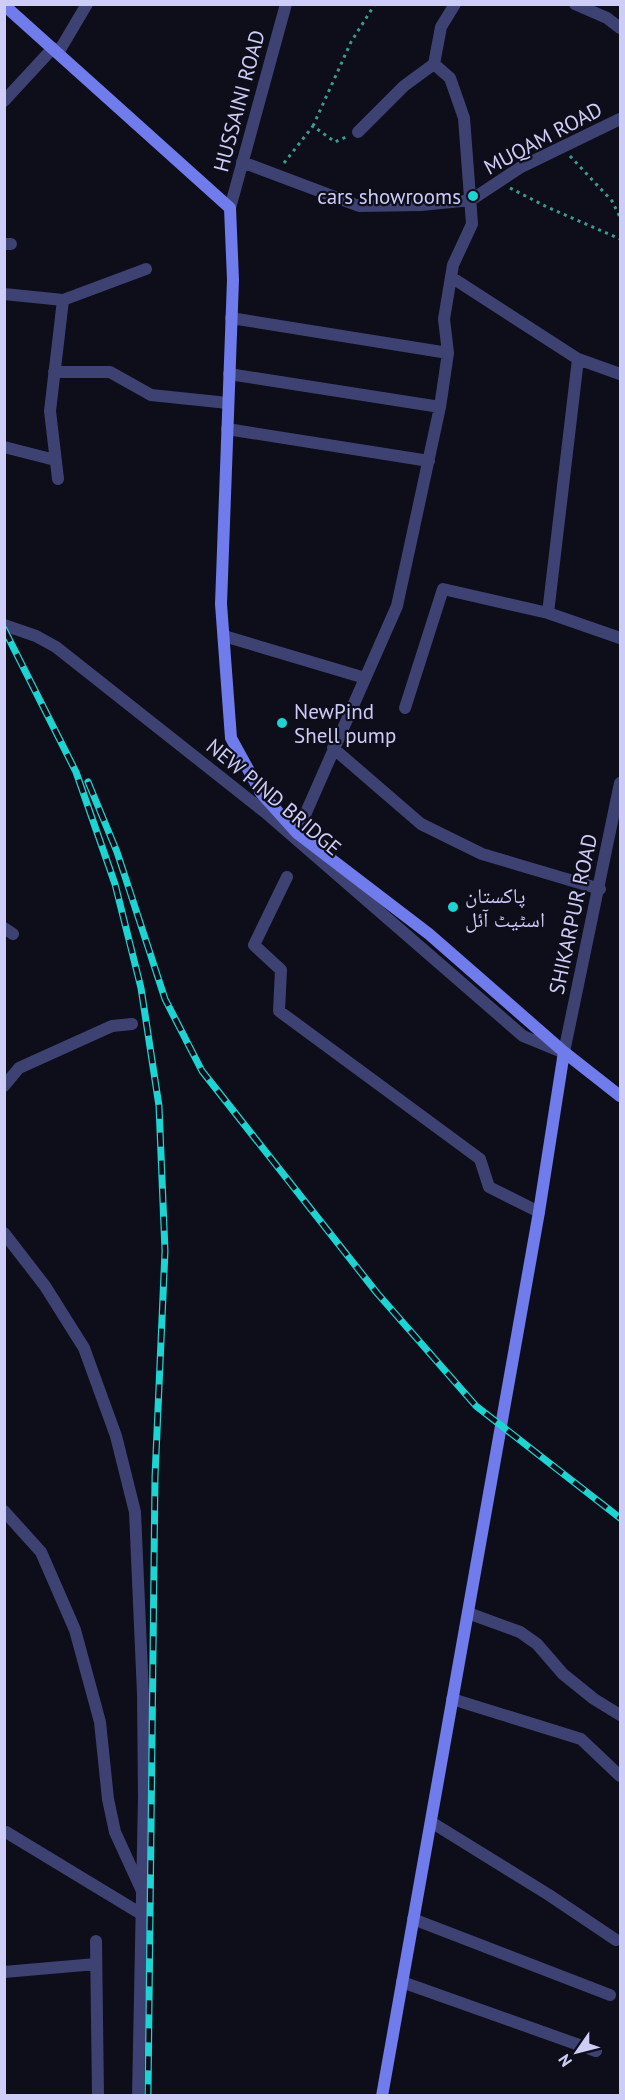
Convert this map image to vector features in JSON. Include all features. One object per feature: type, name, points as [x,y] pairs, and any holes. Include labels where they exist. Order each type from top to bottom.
[{"type":"main road","points":[[4,5],[230,208],[233,280],[221,594],[231,738],[261,793],[297,833],[429,934],[564,1053],[621,1096]]},
{"type":"main road","points":[[382,2096],[539,1212],[564,1053]]},
{"type":"street","points":[[4,101],[55,50],[87,4]]},
{"type":"street","name":"HUSSAINI ROAD","points":[[230,208],[285,4]]},
{"type":"street","points":[[358,132],[404,86],[434,64],[441,27],[455,4]]},
{"type":"street","points":[[575,4],[607,18],[621,28]]},
{"type":"street","points":[[297,833],[397,606],[440,406],[448,354],[444,319],[453,265],[472,224],[464,118],[450,78],[434,64]]},
{"type":"street","name":"MUQAM ROAD","points":[[242,162],[359,206],[421,206],[471,200],[521,166],[621,119]]},
{"type":"street","points":[[4,294],[63,300],[146,269]]},
{"type":"street","points":[[451,277],[578,359],[621,374]]},
{"type":"street","points":[[58,479],[50,411],[63,300]]},
{"type":"street","points":[[231,318],[448,354]]},
{"type":"street","points":[[548,613],[578,359]]},
{"type":"street","points":[[54,372],[110,372],[151,395],[228,403]]},
{"type":"street","points":[[229,374],[440,406]]},
{"type":"street","points":[[227,429],[429,461]]},
{"type":"street","points":[[4,447],[55,460]]},
{"type":"street","points":[[405,708],[443,589],[548,613],[621,638]]},
{"type":"street","name":"NEW PIND BRIDGE","points":[[4,625],[36,636],[56,647],[266,813],[524,1036],[564,1053]]},
{"type":"street","points":[[224,636],[365,678]]},
{"type":"street","points":[[333,748],[421,824],[482,854],[600,889]]},
{"type":"street","name":"SHIKARPUR ROAD","points":[[564,1053],[621,783]]},
{"type":"street","points":[[287,877],[254,945],[281,970],[279,1011],[480,1159],[489,1187],[539,1212]]},
{"type":"street","points":[[4,1086],[19,1068],[112,1026],[132,1024]]},
{"type":"street","points":[[4,1233],[45,1286],[84,1348],[116,1436],[135,1512],[143,1694],[144,1895],[138,2096]]},
{"type":"street","points":[[4,1511],[41,1552],[75,1630],[100,1722],[108,1799],[115,1832],[144,1895]]},
{"type":"street","points":[[468,1613],[520,1632],[537,1644],[563,1674],[594,1699],[621,1715]]},
{"type":"street","points":[[452,1699],[581,1739],[621,1776]]},
{"type":"street","points":[[431,1822],[549,1894],[616,1940]]},
{"type":"street","points":[[6,1832],[143,1915]]},
{"type":"street","points":[[413,1919],[610,1995]]},
{"type":"street","points":[[96,1941],[98,2096]]},
{"type":"street","points":[[4,1972],[96,1964]]},
{"type":"street","points":[[402,1982],[596,2051]]},
{"type":"path","points":[[274,174],[313,126],[351,42],[375,4]]},
{"type":"path","points":[[313,126],[335,142],[358,132]]},
{"type":"path","points":[[563,147],[612,201],[621,217]]},
{"type":"path","points":[[499,182],[547,207],[621,239]]},
{"type":"railway","points":[[4,629],[76,772],[115,884],[141,988],[159,1106],[165,1251],[155,1477],[148,2096]]},
{"type":"railway","points":[[88,782],[117,852],[165,999],[202,1071],[377,1293],[476,1406],[620,1518]]},
{"type":"place","name":"cars showrooms","points":[[473,196]]},
{"type":"place","name":"NewPind Shell pump","points":[[282,723]]},
{"type":"place","name":"پاکستان اسٹیٹ آئل","points":[[453,907]]}]
